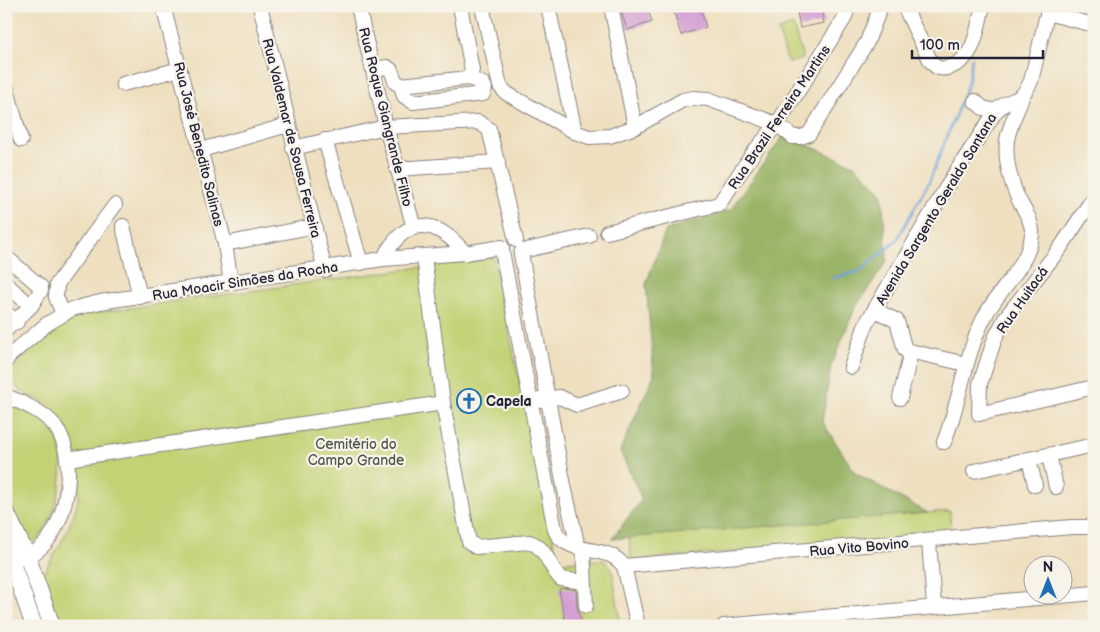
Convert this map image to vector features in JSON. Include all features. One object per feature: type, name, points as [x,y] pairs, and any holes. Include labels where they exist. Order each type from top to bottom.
[{"type":"main road","points":[[6,512],[28,558],[52,626]]},
{"type":"main road","points":[[8,555],[34,626]]},
{"type":"street","name":"Rua José Benedito Salinas","points":[[163,6],[201,150],[224,244],[231,283]]},
{"type":"street","name":"Rua Valdemar de Sousa Ferreira","points":[[260,6],[293,148],[325,270]]},
{"type":"street","name":"Rua Roque Giangrande Filho","points":[[358,6],[386,127],[414,228]]},
{"type":"street","points":[[460,6],[472,70],[469,78]]},
{"type":"street","points":[[482,6],[500,86],[506,93],[576,132],[598,137],[635,127],[683,100],[694,98],[708,99],[777,124],[793,137],[802,137],[809,134],[867,42],[881,6]]},
{"type":"street","points":[[548,6],[576,132]]},
{"type":"street","points":[[611,6],[635,127]]},
{"type":"street","name":"Rua Brazil Ferreira Martins","points":[[607,232],[720,204],[754,152],[777,124],[844,19],[849,6]]},
{"type":"street","points":[[904,6],[930,60],[936,67],[943,69],[959,64],[970,52],[983,6]]},
{"type":"street","points":[[944,442],[954,418],[966,364],[975,336],[986,314],[1018,267],[1031,241],[1031,224],[1017,196],[1008,156],[1009,130],[1022,97],[1031,81],[1048,10],[1094,25]]},
{"type":"street","points":[[373,69],[388,67],[392,70],[396,83],[401,85],[469,78],[483,84],[485,88],[483,94],[413,102],[404,96],[401,85]]},
{"type":"street","points":[[123,84],[180,69]]},
{"type":"street","points":[[6,86],[21,140]]},
{"type":"street","name":"Avenida Sargento Geraldo Santana","points":[[851,367],[859,340],[875,310],[952,178],[996,111],[1005,104],[1022,97]]},
{"type":"street","points":[[975,101],[983,108],[996,111]]},
{"type":"street","points":[[293,148],[386,127],[478,122],[489,129],[519,248],[538,310],[548,399],[555,439],[581,548],[586,606]]},
{"type":"street","points":[[201,150],[288,125]]},
{"type":"street","points":[[325,140],[360,263]]},
{"type":"street","points":[[397,169],[498,162]]},
{"type":"street","name":"Rua Huitacá","points":[[1094,197],[1061,247],[1024,293],[999,331],[980,384],[979,414],[1094,387]]},
{"type":"street","points":[[63,314],[56,297],[57,284],[116,205]]},
{"type":"street","points":[[123,226],[140,297]]},
{"type":"street","points":[[224,244],[315,226]]},
{"type":"street","points":[[384,259],[399,235],[414,228],[438,228],[455,241],[466,253]]},
{"type":"street","points":[[519,248],[589,236]]},
{"type":"street","name":"Rua Moacir Simões da Rocha","points":[[9,354],[63,314],[72,309],[91,304],[325,270],[384,259],[502,249],[505,256],[510,259],[519,248]]},
{"type":"street","points":[[502,249],[555,530],[561,539],[581,548],[610,554],[624,566],[638,626]]},
{"type":"street","points":[[6,257],[41,287],[40,294],[30,306],[9,324],[9,354]]},
{"type":"street","points":[[424,257],[443,403],[468,542],[476,546],[529,542],[536,544],[541,547],[561,578],[584,582]]},
{"type":"street","points":[[6,284],[30,306]]},
{"type":"street","points":[[875,310],[897,321],[900,328],[902,345],[905,350],[966,364]]},
{"type":"street","points":[[900,398],[911,352]]},
{"type":"street","points":[[531,401],[560,397],[577,405],[622,391]]},
{"type":"street","points":[[7,395],[38,411],[55,426],[64,445],[67,459],[67,488],[63,510],[56,530],[41,549],[28,558],[8,555]]},
{"type":"street","points":[[67,459],[443,403]]},
{"type":"street","points":[[539,443],[555,439]]},
{"type":"street","points":[[974,471],[1094,445]]},
{"type":"street","points":[[1049,455],[1056,487]]},
{"type":"street","points":[[1029,459],[1035,485]]},
{"type":"street","name":"Rua Vito Bovino","points":[[624,566],[929,541],[1072,527],[1094,527]]},
{"type":"street","points":[[929,541],[934,606]]},
{"type":"street","points":[[724,626],[1094,593]]},
{"type":"green space","points":[[793,25],[803,59],[788,63],[778,30]]},
{"type":"green space","points":[[784,135],[854,165],[882,192],[887,261],[855,308],[831,366],[822,421],[855,473],[928,513],[612,539],[642,499],[620,451],[654,375],[646,284],[666,230],[730,210]]},
{"type":"green space","name":"Cemitério do Campo Grande","points":[[493,257],[558,562],[603,560],[612,568],[621,626],[60,626],[42,576],[73,517],[78,496],[78,470],[66,431],[53,410],[41,401],[22,392],[7,373],[52,329],[86,314]]},
{"type":"green space","points":[[6,400],[31,413],[48,425],[58,440],[61,454],[60,485],[51,516],[38,539],[25,547],[6,495]]},
{"type":"green space","points":[[950,511],[951,535],[631,560],[629,536]]},
{"type":"building","points":[[620,6],[643,6],[645,11],[648,10],[652,22],[627,30]]},
{"type":"building","points":[[672,6],[700,6],[706,27],[681,35]]},
{"type":"building","points":[[796,6],[821,6],[824,23],[800,28]]},
{"type":"building","name":"Capela","points":[[476,392],[478,408],[463,410],[461,394]]},
{"type":"building","points":[[559,589],[576,590],[577,607],[583,626],[566,626]]},
{"type":"waterway","points":[[834,278],[860,271],[896,241],[929,182],[968,83],[972,58]]},
{"type":"place","name":"Capela","points":[[469,401]]}]
